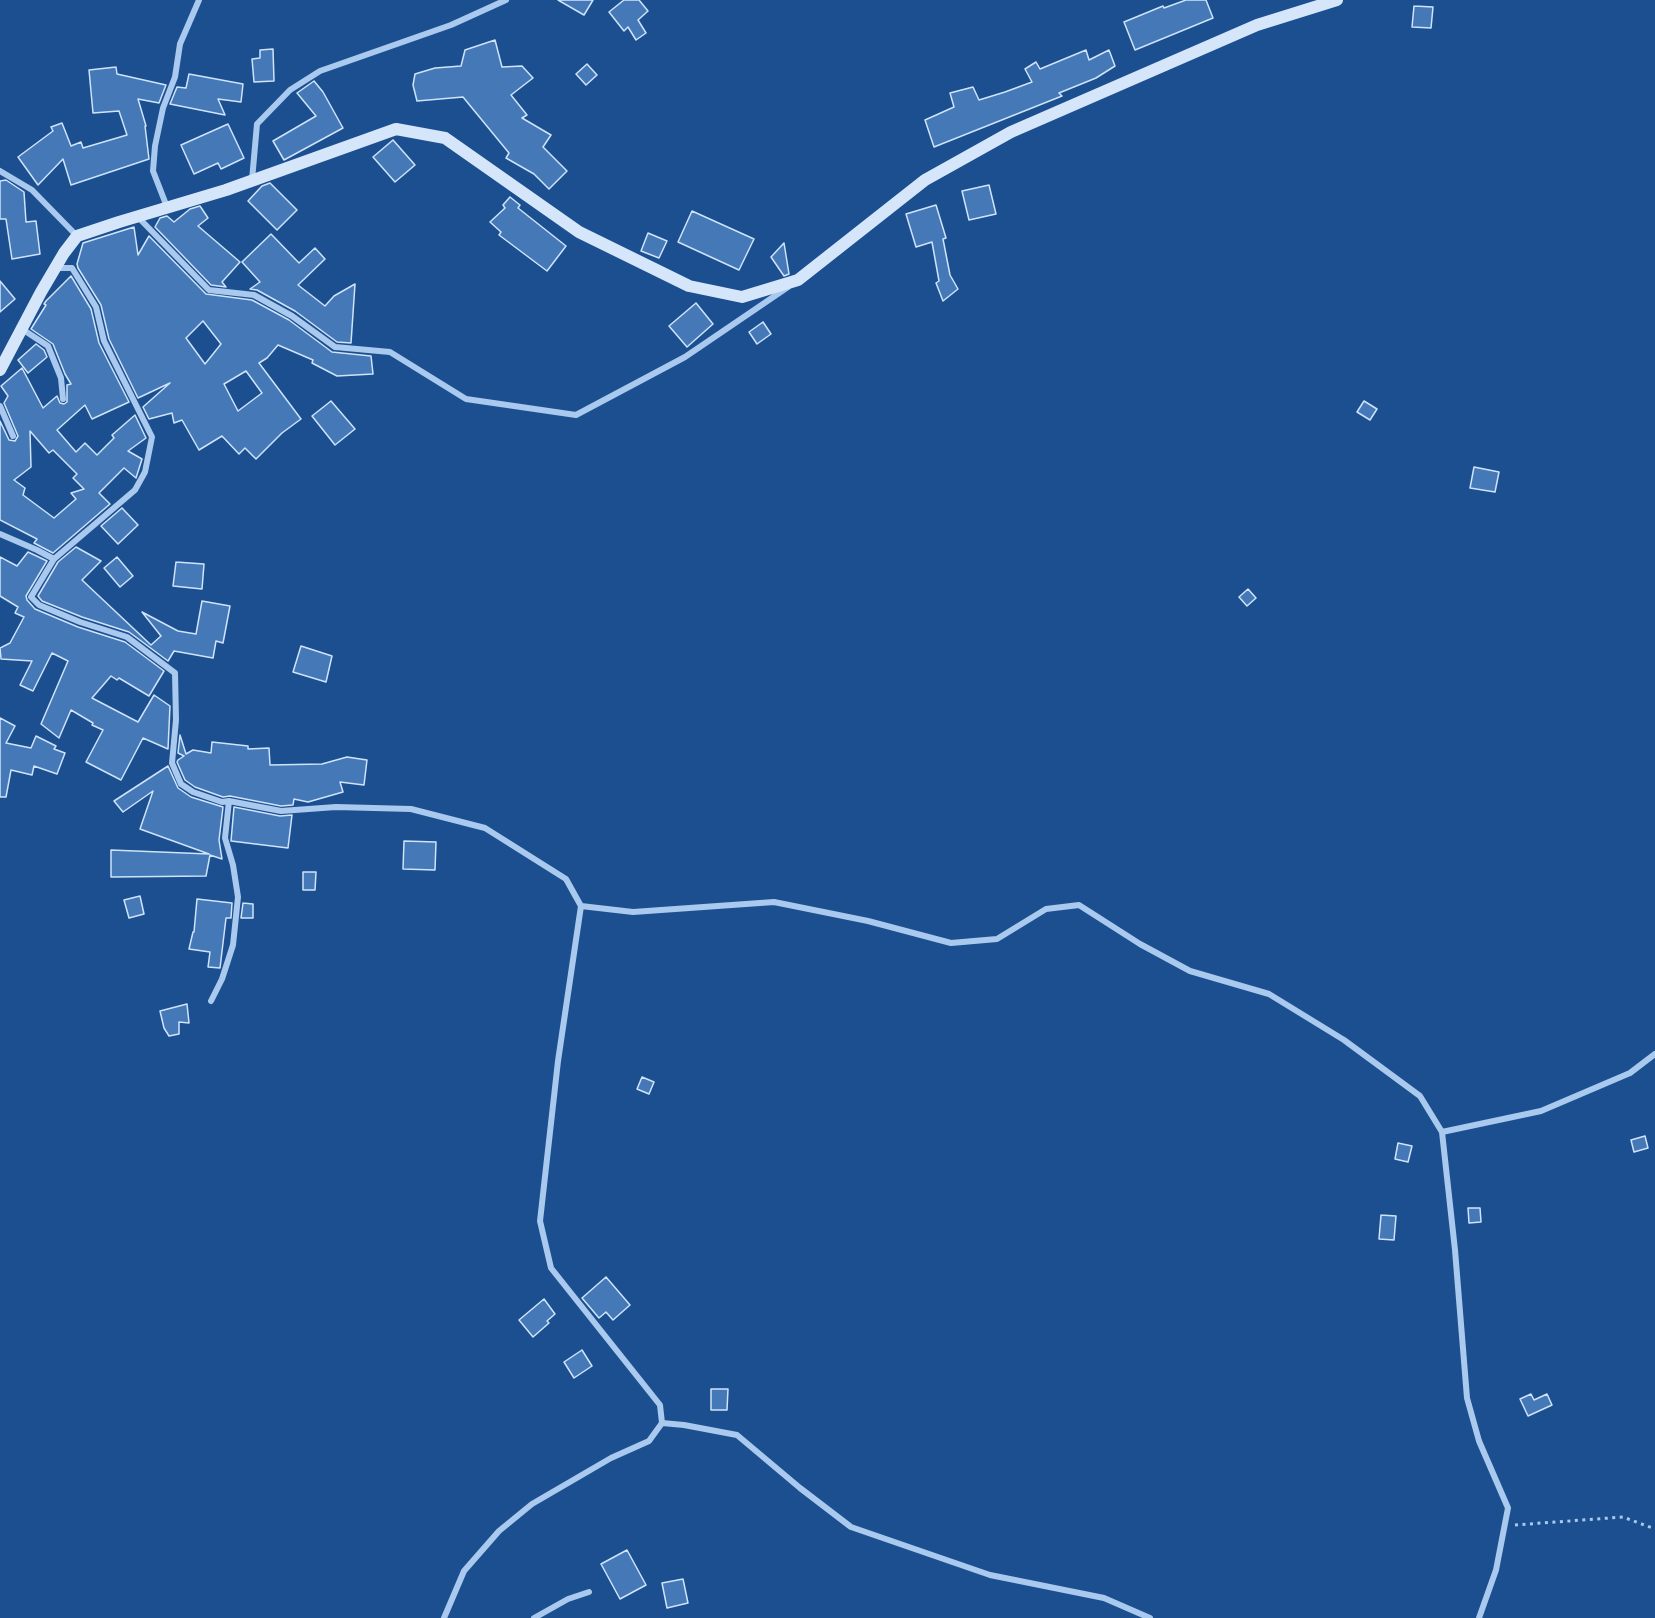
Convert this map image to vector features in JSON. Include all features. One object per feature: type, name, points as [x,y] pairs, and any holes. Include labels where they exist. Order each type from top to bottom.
[{"type":"main road","points":[[0,370],[55,268],[77,236],[252,180],[396,129],[445,138],[579,232],[689,286],[742,297],[798,280],[925,180],[1011,132],[1257,25],[1320,3],[1337,0]]},
{"type":"street","points":[[167,207],[153,171],[155,146],[163,108],[174,77],[180,44],[199,0]]},
{"type":"street","points":[[252,180],[257,124],[290,90],[320,71],[451,24],[506,0]]},
{"type":"street","points":[[0,171],[32,190],[77,236]]},
{"type":"street","points":[[138,216],[208,290],[254,295],[292,316],[335,347],[390,352],[466,399],[576,415],[685,357],[798,280]]},
{"type":"street","points":[[55,268],[72,268],[96,308],[104,341],[152,437],[145,472],[135,490],[54,559],[31,597],[39,605],[80,622],[127,637],[175,673],[176,720],[172,763],[181,784],[222,802],[229,801],[281,811],[336,807],[411,809],[485,828],[566,879],[581,906],[558,1061],[540,1221],[550,1268],[660,1405],[662,1423],[649,1442],[610,1458],[532,1504],[499,1531],[464,1572],[444,1618]]},
{"type":"street","points":[[22,329],[48,346],[60,378],[63,399]]},
{"type":"street","points":[[0,406],[13,436]]},
{"type":"street","points":[[0,534],[54,559]]},
{"type":"street","points":[[211,1001],[222,980],[233,945],[238,897],[233,865],[225,838],[229,801]]},
{"type":"street","points":[[581,906],[633,912],[774,902],[868,921],[951,943],[997,939],[1046,909],[1079,905],[1140,944],[1190,971],[1269,994],[1344,1040],[1420,1096],[1442,1132],[1455,1250],[1467,1398],[1479,1441],[1508,1508],[1496,1570],[1479,1618]]},
{"type":"street","points":[[1442,1132],[1540,1111],[1630,1073],[1655,1054]]},
{"type":"street","points":[[662,1423],[736,1435],[851,1527],[990,1575],[1104,1598],[1150,1618]]},
{"type":"street","points":[[534,1618],[568,1599],[590,1592]]},
{"type":"path","points":[[1504,1526],[1623,1516],[1655,1529]]},
{"type":"building","points":[[558,0],[593,0],[584,15]]},
{"type":"building","points":[[624,0],[639,0],[648,11],[638,20],[646,33],[636,40],[628,27],[624,31],[609,12]]},
{"type":"building","points":[[1186,0],[1206,0],[1213,18],[1135,50],[1124,22],[1163,6],[1164,8]]},
{"type":"building","points":[[1414,6],[1433,7],[1431,28],[1412,27]]},
{"type":"building","points":[[495,40],[502,67],[522,66],[533,78],[511,95],[527,115],[522,118],[551,135],[543,147],[567,171],[549,189],[534,174],[506,158],[509,153],[463,97],[417,101],[413,85],[415,74],[435,68],[461,66],[465,50]]},
{"type":"building","points":[[273,49],[274,81],[254,82],[252,59],[260,58],[260,50]]},
{"type":"building","points":[[1086,50],[1089,60],[1109,50],[1115,66],[1096,78],[1059,93],[1062,96],[934,147],[925,120],[954,107],[950,93],[973,87],[979,100],[1005,92],[1032,82],[1025,69],[1036,62],[1040,69]]},
{"type":"building","points":[[587,64],[597,75],[586,85],[576,74]]},
{"type":"building","points":[[116,67],[117,74],[166,85],[159,103],[138,99],[146,126],[149,159],[71,185],[63,159],[38,185],[18,157],[53,131],[51,127],[62,123],[71,146],[81,142],[83,148],[127,135],[119,111],[93,113],[89,70]]},
{"type":"building","points":[[189,74],[243,84],[241,102],[218,99],[225,115],[170,104],[177,87],[186,88]]},
{"type":"building","points":[[314,81],[323,92],[343,128],[284,160],[273,141],[316,116],[297,93]]},
{"type":"building","points":[[228,124],[244,158],[221,169],[218,163],[194,174],[181,145]]},
{"type":"building","points":[[393,140],[415,165],[395,182],[373,157]]},
{"type":"building","points":[[6,180],[24,192],[26,222],[36,221],[40,254],[12,259],[6,219],[0,219],[0,181]]},
{"type":"building","points":[[270,183],[297,210],[277,230],[248,201],[262,186]]},
{"type":"building","points":[[989,185],[996,214],[969,220],[962,191]]},
{"type":"building","points":[[510,197],[520,205],[518,208],[566,246],[547,271],[499,235],[501,232],[490,222],[505,208],[503,205]]},
{"type":"building","points":[[936,205],[946,238],[943,239],[950,275],[958,289],[943,301],[936,283],[939,281],[932,242],[916,247],[906,214]]},
{"type":"building","points":[[200,206],[208,218],[198,226],[240,262],[222,282],[226,287],[211,285],[155,227],[160,218],[167,216],[174,222],[190,209]]},
{"type":"building","points":[[692,211],[754,239],[739,270],[678,242]]},
{"type":"building","points":[[134,227],[138,255],[149,236],[206,294],[252,300],[289,320],[332,352],[371,356],[373,374],[337,376],[312,363],[313,360],[278,345],[267,358],[259,363],[301,419],[282,433],[256,459],[245,448],[239,454],[222,436],[199,450],[182,420],[174,423],[172,413],[149,419],[143,407],[170,383],[138,398],[109,339],[101,305],[78,268],[83,243]],"holes":[[[203,321],[221,344],[205,364],[186,338]],[[246,371],[262,393],[238,411],[224,384]]]},
{"type":"building","points":[[648,233],[667,241],[659,258],[641,251]]},
{"type":"building","points":[[271,234],[299,263],[315,248],[325,259],[298,285],[325,306],[334,296],[355,284],[351,343],[337,342],[295,311],[257,290],[250,289],[260,282],[242,262]]},
{"type":"building","points":[[784,243],[789,274],[784,276],[771,257]]},
{"type":"building","points":[[71,276],[91,309],[99,343],[129,402],[92,419],[85,405],[57,430],[76,452],[85,443],[97,455],[114,438],[112,435],[135,415],[146,438],[128,451],[142,459],[136,478],[124,468],[99,493],[110,504],[53,553],[34,543],[37,539],[0,520],[0,421],[9,440],[15,441],[18,436],[4,403],[8,396],[1,386],[22,368],[43,408],[57,396],[60,403],[67,402],[67,385],[71,384],[53,344],[31,329],[46,305],[44,304]],"holes":[[[30,431],[49,453],[53,450],[77,474],[73,478],[84,489],[71,493],[76,499],[54,518],[23,495],[25,488],[14,480],[31,467]]]},
{"type":"building","points":[[0,281],[15,299],[0,312]]},
{"type":"building","points":[[696,303],[713,324],[687,347],[669,326]]},
{"type":"building","points":[[763,322],[771,334],[757,344],[749,332]]},
{"type":"building","points":[[36,344],[44,350],[47,357],[28,373],[18,360]]},
{"type":"building","points":[[331,401],[355,429],[335,445],[312,416]]},
{"type":"building","points":[[1364,401],[1377,409],[1370,420],[1357,412]]},
{"type":"building","points":[[1474,467],[1499,472],[1495,492],[1470,488]]},
{"type":"building","points":[[122,508],[138,525],[118,544],[101,526]]},
{"type":"building","points":[[76,547],[101,561],[82,580],[151,645],[161,636],[142,612],[178,631],[196,634],[202,601],[230,606],[223,643],[216,641],[213,658],[174,651],[168,661],[129,632],[42,601],[38,596],[58,562]]},
{"type":"building","points":[[28,552],[47,561],[26,596],[35,609],[78,627],[125,642],[164,671],[149,696],[119,678],[117,680],[111,676],[92,698],[138,722],[154,695],[170,706],[168,749],[143,738],[121,780],[86,762],[103,730],[92,725],[93,723],[71,710],[59,738],[41,724],[68,661],[52,653],[33,691],[20,685],[32,661],[1,659],[0,648],[10,643],[24,617],[15,613],[18,607],[0,596],[0,557],[17,566]]},
{"type":"building","points":[[117,557],[133,576],[120,587],[104,568]]},
{"type":"building","points":[[176,562],[204,564],[202,589],[173,586]]},
{"type":"building","points":[[1248,589],[1256,598],[1247,606],[1239,597]]},
{"type":"building","points":[[301,646],[332,656],[326,682],[293,672]]},
{"type":"building","points":[[0,718],[15,726],[6,743],[31,748],[36,736],[56,746],[54,749],[65,753],[57,774],[34,766],[32,775],[11,770],[6,797],[0,797]]},
{"type":"building","points":[[180,735],[186,754],[193,750],[211,753],[212,742],[248,746],[248,749],[269,748],[270,765],[322,764],[347,757],[367,760],[364,785],[340,782],[343,792],[308,802],[294,799],[293,805],[281,806],[230,796],[223,797],[195,787],[185,780],[177,762],[184,756],[178,753]]},
{"type":"building","points":[[168,766],[178,788],[191,797],[223,807],[219,840],[222,859],[210,855],[206,876],[111,877],[111,850],[209,854],[140,829],[153,791],[123,812],[114,801]]},
{"type":"building","points":[[234,807],[280,816],[292,815],[288,848],[231,841]]},
{"type":"building","points":[[404,841],[436,842],[435,870],[403,869]]},
{"type":"building","points":[[303,872],[316,872],[315,890],[303,890]]},
{"type":"building","points":[[140,896],[144,914],[129,918],[124,900]]},
{"type":"building","points":[[197,899],[232,903],[231,918],[226,918],[220,968],[208,967],[210,952],[189,949],[194,932]]},
{"type":"building","points":[[243,903],[253,904],[253,918],[241,918]]},
{"type":"building","points":[[187,1004],[189,1023],[179,1022],[179,1034],[169,1036],[164,1028],[160,1011]]},
{"type":"building","points":[[642,1077],[654,1082],[649,1094],[637,1089]]},
{"type":"building","points":[[1645,1136],[1648,1148],[1634,1152],[1631,1140]]},
{"type":"building","points":[[1398,1143],[1412,1146],[1408,1162],[1395,1159]]},
{"type":"building","points":[[1468,1208],[1480,1208],[1481,1222],[1469,1223]]},
{"type":"building","points":[[1381,1215],[1396,1216],[1394,1240],[1379,1239]]},
{"type":"building","points":[[606,1277],[630,1305],[613,1320],[606,1312],[599,1318],[582,1298]]},
{"type":"building","points":[[544,1299],[555,1314],[547,1321],[549,1323],[533,1337],[519,1320]]},
{"type":"building","points":[[582,1350],[592,1366],[574,1378],[564,1362]]},
{"type":"building","points":[[711,1389],[728,1389],[727,1410],[711,1410]]},
{"type":"building","points":[[1531,1394],[1534,1400],[1547,1394],[1552,1405],[1528,1416],[1520,1399]]},
{"type":"building","points":[[627,1550],[646,1585],[620,1599],[601,1564]]},
{"type":"building","points":[[683,1579],[688,1603],[667,1608],[662,1583]]}]
